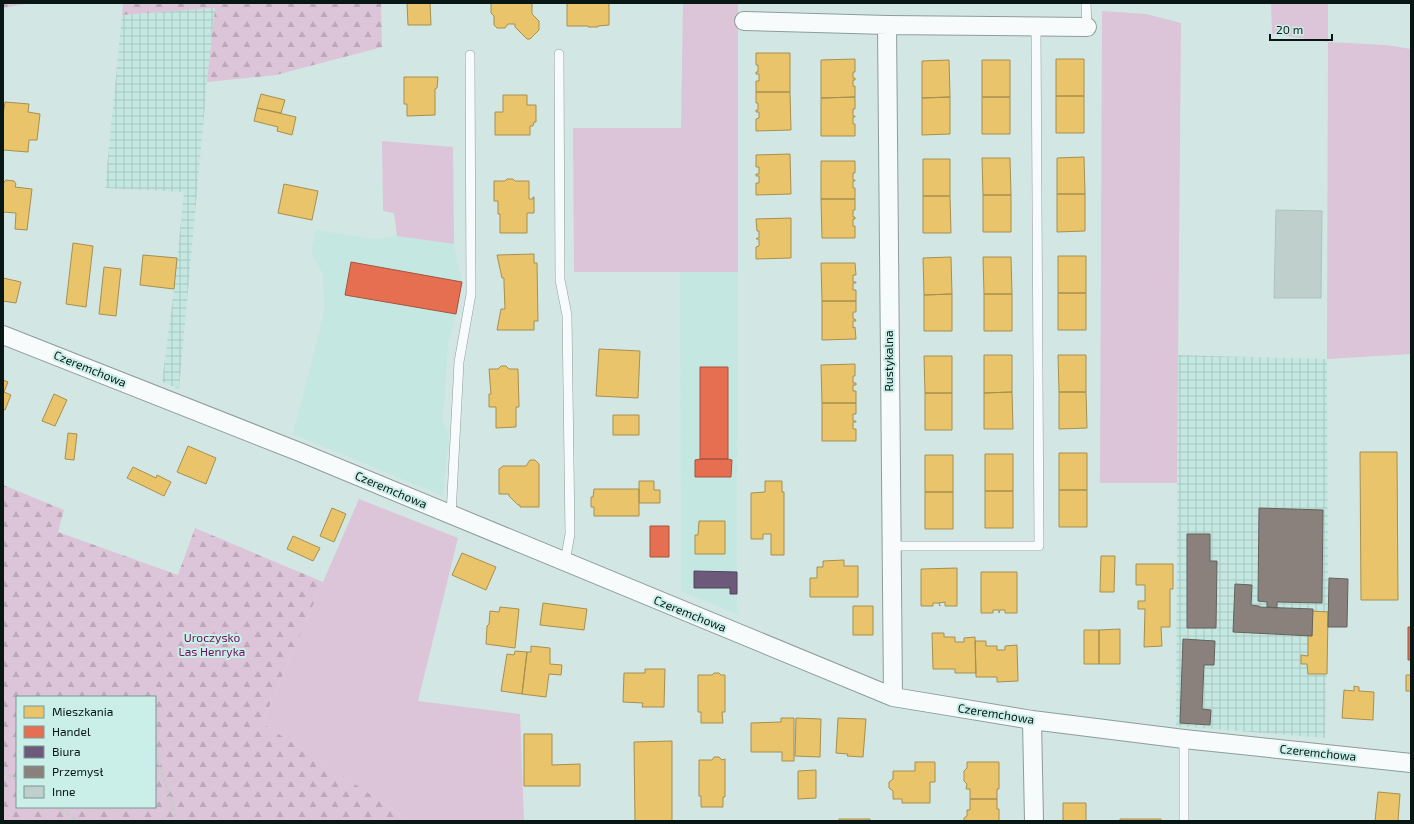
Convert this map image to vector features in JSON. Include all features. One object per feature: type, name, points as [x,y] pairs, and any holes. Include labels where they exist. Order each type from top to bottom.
[{"type":"street","points":[[744,21],[887,25],[1087,27]]},
{"type":"street","name":"Rustykalna","points":[[887,25],[892,698]]},
{"type":"street","name":"Czeremchowa","points":[[3,335],[302,453],[892,698],[1032,720],[1184,739],[1411,764]]},
{"type":"street","points":[[1032,720],[1034,821]]},
{"type":"lane","points":[[1086,3],[1087,27]]},
{"type":"lane","points":[[890,546],[1039,546],[1036,27]]},
{"type":"lane","points":[[559,54],[560,280],[567,315],[570,534],[565,562]]},
{"type":"lane","points":[[451,515],[459,362],[472,294],[470,55]]},
{"type":"lane","points":[[1184,739],[1184,821]]},
{"type":"path","points":[[156,753],[177,821]]},
{"type":"path","points":[[3,772],[16,780]]},
{"type":"path","points":[[58,808],[78,821]]},
{"type":"shaded area","points":[[215,8],[179,389],[162,382],[174,289],[184,192],[105,188],[122,15]]},
{"type":"shaded area","points":[[316,230],[375,239],[397,236],[454,244],[462,282],[448,344],[443,420],[449,435],[443,496],[293,434],[324,312],[323,274],[311,253]]},
{"type":"shaded area","points":[[680,272],[738,272],[737,614],[681,591]]},
{"type":"shaded area","points":[[1178,355],[1327,359],[1328,612],[1325,738],[1176,726]]},
{"type":"green space","points":[[3,3],[31,3],[3,8]]},
{"type":"green space","points":[[123,3],[381,3],[382,47],[276,75],[207,82],[215,8],[122,15]]},
{"type":"green space","points":[[683,3],[738,3],[738,272],[574,272],[573,128],[681,128]]},
{"type":"green space","points":[[1271,3],[1328,3],[1328,42],[1272,34]]},
{"type":"green space","points":[[1102,11],[1146,14],[1181,23],[1177,483],[1100,483]]},
{"type":"green space","points":[[1328,42],[1386,45],[1411,49],[1411,354],[1327,359]]},
{"type":"green space","points":[[382,141],[453,147],[454,244],[397,236],[394,213],[383,211]]},
{"type":"green space","name":"Uroczysko Las Henryka","points":[[3,485],[64,510],[58,532],[178,575],[195,528],[323,582],[262,723],[411,821],[3,821]]},
{"type":"green space","points":[[359,499],[458,538],[418,701],[520,714],[524,821],[411,821],[262,723]]},
{"type":"building: Mieszkania","points":[[407,3],[430,3],[431,25],[408,25]]},
{"type":"building: Mieszkania","points":[[491,3],[532,3],[532,14],[539,21],[539,30],[530,39],[527,39],[515,27],[515,24],[508,24],[505,28],[497,28],[494,25],[494,16],[491,13]]},
{"type":"building: Mieszkania","points":[[567,3],[609,3],[609,25],[598,27],[567,26]]},
{"type":"building: Mieszkania","points":[[756,53],[790,53],[790,92],[756,92],[756,81],[759,81],[759,74],[756,74],[756,72],[758,72],[758,65],[756,65]]},
{"type":"building: Mieszkania","points":[[855,59],[855,72],[853,72],[853,78],[855,78],[855,80],[853,80],[853,86],[855,86],[855,97],[821,98],[821,60]]},
{"type":"building: Mieszkania","points":[[1056,59],[1084,59],[1084,96],[1056,96]]},
{"type":"building: Mieszkania","points":[[949,60],[950,97],[922,98],[922,61]]},
{"type":"building: Mieszkania","points":[[982,60],[1010,60],[1010,97],[982,97]]},
{"type":"building: Mieszkania","points":[[404,77],[438,77],[437,88],[435,89],[435,115],[407,116],[407,104],[404,104]]},
{"type":"building: Mieszkania","points":[[756,92],[790,92],[791,130],[756,131],[756,119],[759,118],[759,112],[756,112],[756,110],[758,110],[758,103],[756,103]]},
{"type":"building: Mieszkania","points":[[261,94],[285,100],[281,113],[257,108]]},
{"type":"building: Mieszkania","points":[[503,95],[527,95],[527,105],[536,105],[536,122],[534,122],[533,126],[530,126],[530,135],[495,135],[495,112],[503,112]]},
{"type":"building: Mieszkania","points":[[1056,96],[1084,96],[1084,133],[1056,133]]},
{"type":"building: Mieszkania","points":[[855,97],[855,109],[853,109],[853,116],[855,117],[853,117],[853,124],[855,124],[855,136],[821,136],[821,98]]},
{"type":"building: Mieszkania","points":[[950,97],[950,134],[922,135],[922,98]]},
{"type":"building: Mieszkania","points":[[982,97],[1010,97],[1010,134],[982,134]]},
{"type":"building: Mieszkania","points":[[5,102],[29,104],[28,112],[40,114],[37,140],[29,140],[28,152],[3,150],[3,115]]},
{"type":"building: Mieszkania","points":[[257,108],[296,117],[292,135],[277,131],[278,127],[254,121]]},
{"type":"building: Mieszkania","points":[[790,154],[791,194],[756,195],[756,183],[759,183],[759,176],[756,176],[756,174],[759,174],[759,167],[756,167],[756,155]]},
{"type":"building: Mieszkania","points":[[1084,157],[1085,194],[1057,194],[1057,158]]},
{"type":"building: Mieszkania","points":[[982,158],[1010,158],[1011,195],[983,195]]},
{"type":"building: Mieszkania","points":[[923,159],[950,159],[950,196],[923,196]]},
{"type":"building: Mieszkania","points":[[821,161],[855,161],[855,173],[853,173],[853,180],[855,181],[853,181],[853,188],[855,188],[855,199],[821,199]]},
{"type":"building: Mieszkania","points":[[507,179],[513,179],[515,181],[529,181],[529,199],[533,199],[534,197],[534,213],[527,213],[527,233],[500,233],[498,201],[494,201],[494,181],[505,181]]},
{"type":"building: Mieszkania","points":[[6,180],[14,181],[16,184],[15,187],[32,189],[27,230],[15,229],[16,213],[3,212],[3,185]]},
{"type":"building: Mieszkania","points":[[284,184],[318,191],[312,220],[278,213]]},
{"type":"building: Mieszkania","points":[[1057,194],[1085,194],[1085,231],[1057,232]]},
{"type":"building: Mieszkania","points":[[983,195],[1011,195],[1011,232],[983,232]]},
{"type":"building: Mieszkania","points":[[923,196],[950,196],[951,233],[923,233]]},
{"type":"building: Mieszkania","points":[[821,199],[855,199],[855,210],[853,210],[853,217],[855,217],[855,219],[853,219],[853,226],[855,226],[855,238],[822,238]]},
{"type":"building: Mieszkania","points":[[791,218],[791,258],[756,259],[756,247],[759,246],[759,239],[756,239],[759,238],[759,231],[757,231],[756,219]]},
{"type":"building: Mieszkania","points":[[73,243],[93,246],[86,307],[66,304]]},
{"type":"building: Mieszkania","points":[[534,254],[534,263],[537,263],[538,321],[534,321],[534,330],[497,330],[501,309],[505,309],[504,278],[502,278],[497,255]]},
{"type":"building: Mieszkania","points":[[143,255],[177,258],[174,289],[140,285]]},
{"type":"building: Mieszkania","points":[[1058,256],[1086,256],[1086,293],[1058,293]]},
{"type":"building: Mieszkania","points":[[951,257],[952,294],[924,295],[923,258]]},
{"type":"building: Mieszkania","points":[[983,257],[1011,257],[1012,294],[984,294]]},
{"type":"building: Mieszkania","points":[[821,263],[855,263],[856,275],[853,275],[853,282],[856,283],[853,283],[853,290],[856,290],[856,301],[822,301]]},
{"type":"building: Mieszkania","points":[[104,267],[121,269],[116,316],[99,314]]},
{"type":"building: Mieszkania","points":[[3,278],[21,282],[16,303],[3,301]]},
{"type":"building: Mieszkania","points":[[1058,293],[1086,293],[1086,330],[1058,330]]},
{"type":"building: Mieszkania","points":[[952,294],[952,331],[924,331],[924,295]]},
{"type":"building: Mieszkania","points":[[984,294],[1012,294],[1012,331],[984,331]]},
{"type":"building: Mieszkania","points":[[822,301],[856,301],[856,312],[853,312],[853,319],[856,321],[853,321],[853,328],[855,327],[856,339],[822,340]]},
{"type":"building: Mieszkania","points":[[599,349],[640,351],[638,398],[596,396]]},
{"type":"building: Mieszkania","points":[[984,355],[1012,355],[1012,392],[984,393]]},
{"type":"building: Mieszkania","points":[[1058,355],[1086,355],[1086,392],[1059,392]]},
{"type":"building: Mieszkania","points":[[924,356],[952,356],[952,393],[925,393]]},
{"type":"building: Mieszkania","points":[[855,364],[855,376],[853,376],[853,383],[856,383],[856,385],[853,385],[853,391],[856,391],[856,403],[822,403],[821,365]]},
{"type":"building: Mieszkania","points":[[501,366],[506,366],[509,369],[518,369],[519,407],[516,407],[516,427],[496,428],[496,407],[489,407],[489,394],[491,394],[489,369],[498,369]]},
{"type":"building: Mieszkania","points":[[3,380],[8,382],[4,392],[11,395],[5,410],[3,409]]},
{"type":"building: Mieszkania","points":[[1012,392],[1013,429],[984,429],[984,393]]},
{"type":"building: Mieszkania","points":[[1059,392],[1086,392],[1087,428],[1059,429]]},
{"type":"building: Mieszkania","points":[[925,393],[952,393],[952,430],[925,430]]},
{"type":"building: Mieszkania","points":[[54,394],[67,400],[55,426],[42,421]]},
{"type":"building: Mieszkania","points":[[822,403],[856,403],[856,414],[853,414],[853,421],[856,422],[853,422],[853,429],[856,429],[856,441],[822,441]]},
{"type":"building: Mieszkania","points":[[613,415],[639,415],[639,435],[613,435]]},
{"type":"building: Mieszkania","points":[[68,433],[77,434],[74,460],[65,459]]},
{"type":"building: Mieszkania","points":[[188,446],[216,458],[206,484],[177,472]]},
{"type":"building: Mieszkania","points":[[1360,452],[1397,452],[1398,600],[1361,600]]},
{"type":"building: Mieszkania","points":[[1059,453],[1087,453],[1087,490],[1059,490]]},
{"type":"building: Mieszkania","points":[[985,454],[1013,454],[1013,491],[985,491]]},
{"type":"building: Mieszkania","points":[[925,455],[953,455],[953,492],[925,492]]},
{"type":"building: Mieszkania","points":[[530,460],[535,460],[539,464],[539,507],[520,507],[520,505],[518,505],[509,496],[509,494],[499,494],[499,469],[503,466],[526,466]]},
{"type":"building: Mieszkania","points":[[133,467],[156,478],[157,475],[171,482],[164,496],[127,478]]},
{"type":"building: Mieszkania","points":[[639,481],[654,481],[654,490],[660,490],[660,503],[639,503]]},
{"type":"building: Mieszkania","points":[[765,481],[782,481],[782,492],[784,492],[784,555],[771,555],[771,534],[763,534],[763,539],[751,539],[751,493],[765,492]]},
{"type":"building: Mieszkania","points":[[594,489],[639,489],[639,516],[594,516],[594,507],[591,507],[591,497],[593,497]]},
{"type":"building: Mieszkania","points":[[1059,490],[1087,490],[1087,527],[1059,527]]},
{"type":"building: Mieszkania","points":[[985,491],[1013,491],[1013,528],[985,528]]},
{"type":"building: Mieszkania","points":[[925,492],[953,492],[953,529],[925,529]]},
{"type":"building: Mieszkania","points":[[332,508],[346,514],[334,542],[320,536]]},
{"type":"building: Mieszkania","points":[[699,521],[725,521],[725,554],[695,554],[695,535],[698,535]]},
{"type":"building: Mieszkania","points":[[293,536],[320,548],[313,561],[287,549]]},
{"type":"building: Mieszkania","points":[[462,553],[496,567],[486,590],[452,575]]},
{"type":"building: Mieszkania","points":[[1101,556],[1115,556],[1114,592],[1100,592]]},
{"type":"building: Mieszkania","points":[[844,560],[844,566],[858,566],[858,597],[810,597],[810,578],[817,578],[817,567],[823,567],[823,561]]},
{"type":"building: Mieszkania","points":[[1136,564],[1173,564],[1173,589],[1170,589],[1170,627],[1161,627],[1162,646],[1144,647],[1145,609],[1138,609],[1138,601],[1145,601],[1145,585],[1136,585]]},
{"type":"building: Mieszkania","points":[[957,568],[957,606],[945,606],[945,602],[933,603],[933,606],[921,606],[921,569]]},
{"type":"building: Mieszkania","points":[[981,572],[1017,572],[1017,613],[1005,613],[1005,610],[1000,610],[999,613],[999,610],[993,610],[993,613],[981,613]]},
{"type":"building: Mieszkania","points":[[543,603],[587,609],[584,630],[540,625]]},
{"type":"building: Mieszkania","points":[[853,606],[873,606],[873,635],[853,635]]},
{"type":"building: Mieszkania","points":[[500,607],[519,609],[515,648],[486,644],[490,611],[499,612]]},
{"type":"building: Mieszkania","points":[[1312,611],[1328,612],[1327,674],[1308,674],[1307,664],[1301,664],[1301,655],[1308,656],[1308,635],[1312,636]]},
{"type":"building: Mieszkania","points":[[1120,629],[1120,664],[1099,664],[1099,630]]},
{"type":"building: Mieszkania","points":[[1084,630],[1099,630],[1099,664],[1084,664]]},
{"type":"building: Mieszkania","points":[[932,633],[944,633],[944,637],[955,637],[955,642],[964,642],[964,638],[975,637],[976,673],[955,673],[955,669],[933,669]]},
{"type":"building: Mieszkania","points":[[975,641],[986,641],[986,646],[997,646],[997,650],[1005,650],[1005,646],[1017,645],[1018,681],[997,682],[997,677],[976,677]]},
{"type":"building: Mieszkania","points":[[531,646],[550,648],[550,664],[562,665],[561,675],[549,674],[546,697],[522,694],[527,652],[531,652]]},
{"type":"building: Mieszkania","points":[[515,651],[527,652],[522,694],[501,691],[507,654],[514,655]]},
{"type":"building: Mieszkania","points":[[645,669],[665,669],[664,707],[642,707],[643,703],[623,702],[624,673],[645,673]]},
{"type":"building: Mieszkania","points":[[714,673],[725,675],[725,712],[722,712],[723,723],[701,723],[701,712],[698,712],[698,675],[712,675]]},
{"type":"building: Mieszkania","points":[[1406,675],[1411,675],[1411,691],[1406,691]]},
{"type":"building: Mieszkania","points":[[1354,686],[1359,687],[1359,691],[1374,692],[1373,720],[1342,718],[1344,690],[1354,691]]},
{"type":"building: Mieszkania","points":[[781,718],[794,718],[794,761],[782,761],[782,752],[751,752],[751,723],[781,722]]},
{"type":"building: Mieszkania","points":[[796,718],[821,719],[820,757],[795,756]]},
{"type":"building: Mieszkania","points":[[838,718],[866,719],[863,757],[847,756],[848,754],[836,753]]},
{"type":"building: Mieszkania","points":[[524,734],[552,734],[552,765],[580,764],[580,786],[524,786]]},
{"type":"building: Mieszkania","points":[[672,741],[672,821],[635,821],[634,742]]},
{"type":"building: Mieszkania","points":[[714,757],[719,757],[722,760],[725,759],[725,797],[723,797],[723,807],[701,807],[701,796],[699,796],[699,760],[712,760]]},
{"type":"building: Mieszkania","points":[[915,762],[935,762],[935,782],[930,782],[930,803],[902,803],[902,799],[893,799],[893,791],[889,788],[889,782],[893,779],[893,771],[915,771]]},
{"type":"building: Mieszkania","points":[[967,762],[999,762],[999,789],[997,789],[997,799],[970,799],[970,789],[966,789],[967,784],[964,781],[964,771],[967,768]]},
{"type":"building: Mieszkania","points":[[816,770],[816,798],[798,799],[798,771]]},
{"type":"building: Mieszkania","points":[[1378,792],[1400,794],[1398,821],[1375,821]]},
{"type":"building: Mieszkania","points":[[970,799],[997,799],[999,821],[964,821],[964,818],[967,816],[967,810],[970,810]]},
{"type":"building: Mieszkania","points":[[1063,803],[1086,803],[1086,821],[1063,821]]},
{"type":"building: Mieszkania","points":[[839,819],[870,819],[870,821],[839,821]]},
{"type":"building: Mieszkania","points":[[1120,819],[1161,819],[1161,821],[1120,821]]},
{"type":"building: Handel","points":[[351,262],[462,282],[456,314],[345,295]]},
{"type":"building: Handel","points":[[700,367],[728,367],[728,459],[700,459]]},
{"type":"building: Handel","points":[[695,460],[732,460],[731,477],[695,477]]},
{"type":"building: Handel","points":[[650,526],[669,526],[669,557],[650,557]]},
{"type":"building: Handel","points":[[1408,627],[1411,627],[1411,660],[1408,660]]},
{"type":"building: Biura","points":[[694,571],[737,572],[737,594],[730,594],[730,588],[694,588]]},
{"type":"building: Przemysł","points":[[1259,508],[1323,510],[1322,603],[1277,602],[1277,608],[1267,607],[1267,602],[1258,601]]},
{"type":"building: Przemysł","points":[[1187,534],[1210,534],[1210,561],[1217,561],[1216,628],[1187,628]]},
{"type":"building: Przemysł","points":[[1329,578],[1348,579],[1347,627],[1328,627]]},
{"type":"building: Przemysł","points":[[1235,584],[1252,585],[1251,605],[1259,607],[1313,609],[1312,636],[1233,632]]},
{"type":"building: Przemysł","points":[[1183,639],[1215,641],[1214,665],[1204,665],[1202,709],[1211,710],[1210,725],[1180,723]]},
{"type":"building: Inne","points":[[1276,210],[1322,211],[1321,298],[1274,298]]}]
